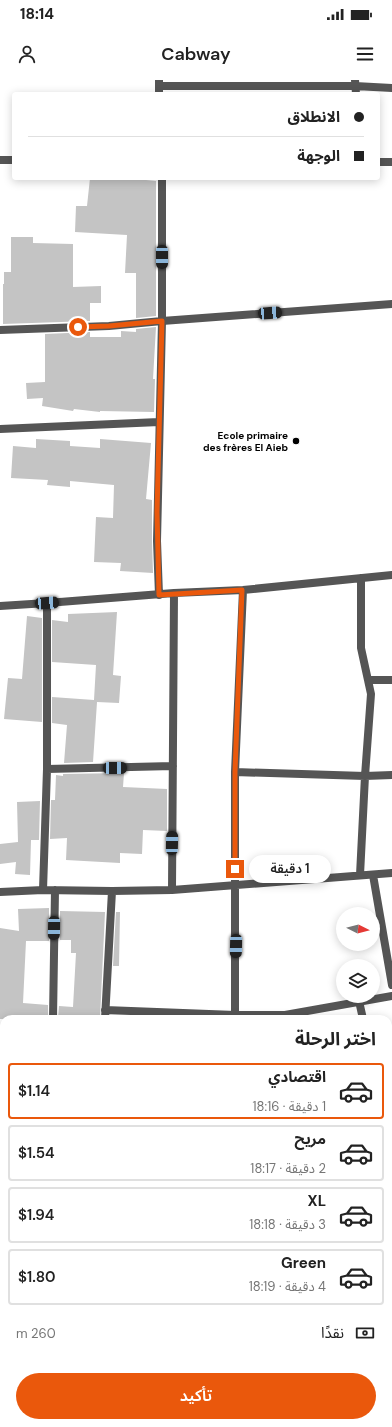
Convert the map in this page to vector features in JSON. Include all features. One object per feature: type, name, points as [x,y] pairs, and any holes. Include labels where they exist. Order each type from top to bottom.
[{"type":"street","points":[[159,87],[392,88]]},
{"type":"street","points":[[0,160],[12,160]]},
{"type":"street","points":[[380,162],[392,162]]},
{"type":"street","points":[[159,595],[157,541],[162,321],[162,180]]},
{"type":"street","points":[[0,330],[109,326],[392,304]]},
{"type":"street","points":[[0,429],[159,422]]},
{"type":"street","points":[[0,606],[174,593],[242,590],[392,575]]},
{"type":"street","points":[[360,875],[364,776],[371,694],[361,648],[361,578]]},
{"type":"street","points":[[235,1015],[235,772],[242,590]]},
{"type":"street","points":[[172,890],[174,593]]},
{"type":"street","points":[[43,890],[47,770],[47,603]]},
{"type":"street","points":[[368,680],[392,680]]},
{"type":"street","points":[[47,770],[173,766]]},
{"type":"street","points":[[235,772],[364,776],[392,775]]},
{"type":"street","points":[[0,892],[43,890],[172,890],[392,873]]},
{"type":"street","points":[[372,875],[392,985]]},
{"type":"street","points":[[53,1015],[55,890]]},
{"type":"street","points":[[105,1015],[112,891]]},
{"type":"street","points":[[380,998],[392,996]]},
{"type":"street","points":[[285,1015],[348,1003]]},
{"type":"street","points":[[359,1003],[362,1015]]},
{"type":"street","points":[[105,1010],[198,1015]]},
{"type":"building","points":[[90,180],[156,181],[156,316],[136,318],[136,273],[125,273],[127,235],[75,232],[76,206],[87,206]]},
{"type":"building","points":[[11,237],[33,237],[33,243],[73,244],[73,287],[101,286],[101,303],[90,303],[90,321],[3,324],[4,272],[11,272]]},
{"type":"building","points":[[156,327],[153,379],[155,379],[154,412],[100,412],[74,409],[73,411],[42,406],[43,398],[27,399],[26,383],[45,382],[45,334],[90,332],[90,337],[121,337],[121,331],[136,332],[136,329]]},
{"type":"building","points":[[36,439],[70,441],[70,446],[100,448],[100,439],[151,443],[146,499],[152,500],[153,573],[120,571],[121,563],[94,562],[96,517],[113,518],[114,485],[70,481],[70,487],[47,485],[48,480],[11,478],[13,446],[36,448]]},
{"type":"building","points":[[117,612],[113,675],[121,676],[119,703],[97,702],[93,762],[64,763],[67,725],[52,723],[52,697],[94,700],[96,665],[52,662],[52,620],[68,622],[68,614]]},
{"type":"building","points":[[27,616],[42,618],[42,722],[4,719],[8,678],[22,679]]},
{"type":"building","points":[[124,773],[123,787],[167,789],[167,831],[143,830],[142,854],[120,853],[120,863],[66,860],[67,838],[50,839],[51,800],[55,800],[56,775],[63,776],[63,774]]},
{"type":"building","points":[[40,801],[39,840],[31,840],[30,875],[15,874],[16,862],[0,864],[0,844],[18,842],[17,802]]},
{"type":"building","points":[[49,908],[49,941],[26,941],[23,1003],[48,1005],[48,1015],[0,1015],[0,928],[19,931],[18,909]]},
{"type":"building","points":[[60,911],[105,912],[100,1015],[58,1015],[59,1006],[73,1007],[76,953],[71,953],[71,940],[60,940]]},
{"type":"building","points":[[116,912],[120,912],[119,966],[113,966]]},
{"type":"place","name":"Ecole primaire des frères El Aieb","points":[[296,441]]},
{"type":"route","points":[[78,327],[109,326],[162,321],[157,512],[159,595],[242,590],[235,772],[235,869]]}]
